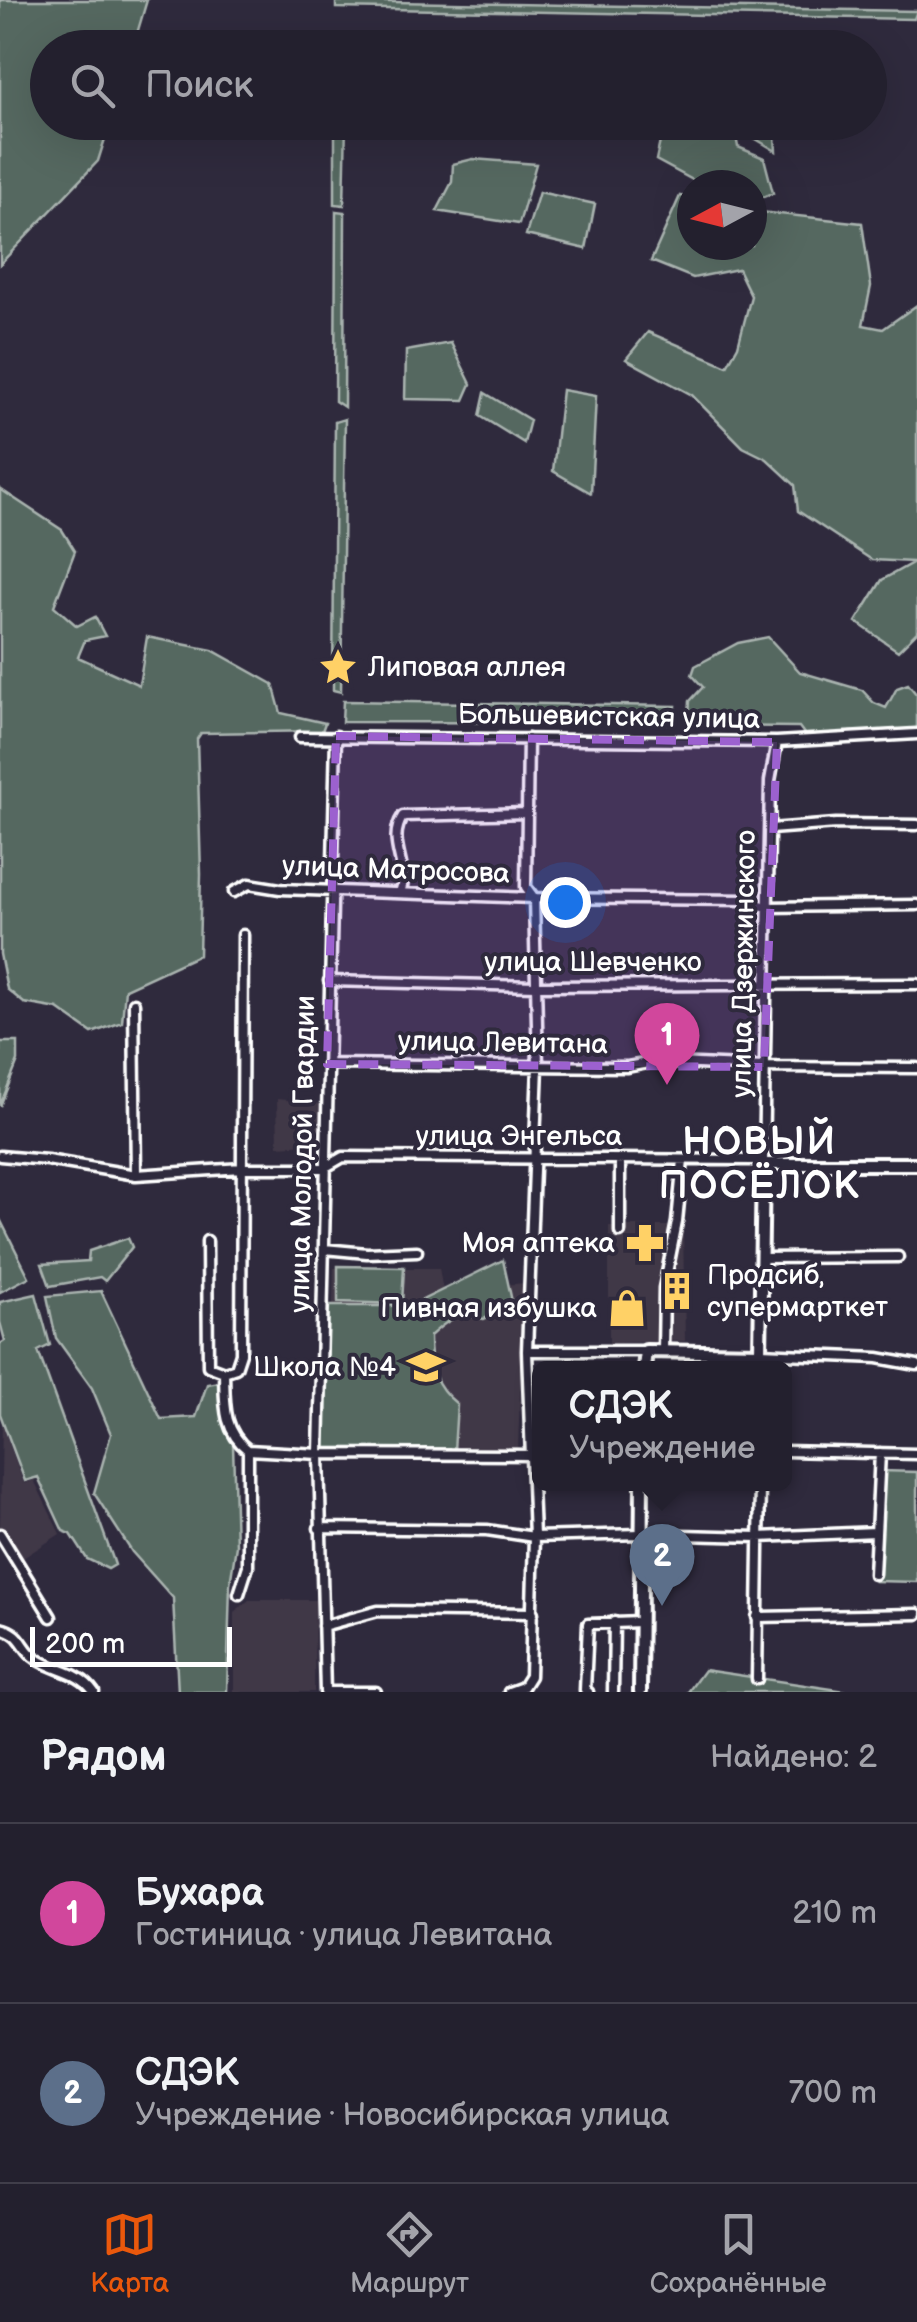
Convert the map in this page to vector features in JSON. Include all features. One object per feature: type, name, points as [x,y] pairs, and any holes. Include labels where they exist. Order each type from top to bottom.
[{"type":"street","name":"Большевистская улица","points":[[300,736],[777,742],[917,734]]},
{"type":"street","name":"улица Молодой Гвардии","points":[[325,1692],[318,1528],[336,736]]},
{"type":"street","points":[[528,739],[526,887],[534,898],[538,1066],[527,1351],[532,1483]]},
{"type":"street","name":"улица Дзержинского","points":[[760,1361],[766,906],[770,782],[777,742]]},
{"type":"street","points":[[400,893],[405,878],[396,838],[403,816],[527,812]]},
{"type":"street","points":[[770,829],[836,824],[917,825]]},
{"type":"street","name":"улица Матросова","points":[[234,892],[249,884],[264,888],[534,898],[747,900],[766,906],[917,905]]},
{"type":"street","points":[[207,1240],[208,1366],[224,1372],[236,1368],[241,1353],[243,934]]},
{"type":"street","name":"улица Шевченко","points":[[330,981],[536,986],[917,984]]},
{"type":"street","points":[[134,1003],[136,1175]]},
{"type":"street","name":"улица Левитана","points":[[327,1064],[627,1067],[653,1062],[917,1068]]},
{"type":"street","name":"улица Энгельса","points":[[0,1156],[136,1175],[242,1168],[324,1168],[343,1158],[917,1164]]},
{"type":"street","points":[[620,1160],[620,1232]]},
{"type":"street","points":[[663,1352],[664,1288],[677,1222],[683,1160]]},
{"type":"street","points":[[324,1248],[367,1253],[416,1252]]},
{"type":"street","points":[[761,1258],[898,1258]]},
{"type":"street","points":[[527,1351],[760,1353],[917,1364]]},
{"type":"street","points":[[645,1361],[646,1351]]},
{"type":"street","points":[[224,1372],[225,1409],[234,1439],[248,1450],[531,1456]]},
{"type":"street","points":[[240,1594],[248,1566],[248,1450]]},
{"type":"street","points":[[792,1451],[917,1454]]},
{"type":"street","points":[[874,1574],[880,1453]]},
{"type":"street","points":[[509,1692],[523,1688],[530,1676],[532,1491]]},
{"type":"street","points":[[640,1692],[642,1491]]},
{"type":"street","points":[[756,1680],[760,1491]]},
{"type":"street","points":[[318,1528],[487,1530],[534,1537],[759,1537],[876,1532]]},
{"type":"street","points":[[0,1534],[52,1617]]},
{"type":"street","points":[[322,1626],[378,1611],[532,1613]]},
{"type":"street","points":[[757,1617],[917,1614]]},
{"type":"street","points":[[588,1692],[586,1628],[591,1622],[640,1622]]},
{"type":"street","points":[[613,1692],[614,1622]]},
{"type":"street","points":[[0,1628],[22,1640],[38,1660],[78,1676],[94,1692]]},
{"type":"street","points":[[325,1692],[376,1692]]},
{"type":"highlighted area","points":[[336,736],[777,742],[764,1067],[327,1064]]},
{"type":"shaded area","points":[[277,1099],[323,1104],[325,1143],[278,1146]]},
{"type":"shaded area","points":[[609,1226],[683,1226],[685,1341],[609,1343]]},
{"type":"shaded area","name":"Школа №4","points":[[334,1268],[439,1268],[443,1291],[524,1283],[518,1449],[329,1442]]},
{"type":"shaded area","points":[[2,1424],[24,1484],[34,1480],[60,1534],[20,1560],[0,1526]]},
{"type":"shaded area","points":[[249,1600],[315,1600],[314,1692],[234,1692],[234,1612]]},
{"type":"green space","points":[[0,0],[147,0],[138,30],[30,30],[30,140],[105,140],[98,161],[0,264]]},
{"type":"green space","points":[[336,1],[917,11],[914,19],[336,8]]},
{"type":"green space","points":[[335,140],[346,140],[344,205],[335,204]]},
{"type":"green space","points":[[660,140],[737,140],[738,147],[764,158],[773,193],[767,196],[767,170],[677,171],[656,160]]},
{"type":"green space","points":[[758,140],[775,140],[776,151]]},
{"type":"green space","points":[[473,159],[536,164],[519,224],[437,211],[452,182],[453,164]]},
{"type":"green space","points":[[539,192],[595,204],[586,249],[526,235]]},
{"type":"green space","points":[[677,203],[677,260],[767,260],[767,213],[862,223],[871,286],[863,325],[883,329],[917,305],[917,632],[898,651],[856,622],[882,580],[914,562],[872,560],[798,511],[795,485],[767,459],[743,447],[692,395],[626,359],[648,332],[727,366],[738,346],[751,296],[738,269],[693,278],[651,261]]},
{"type":"green space","points":[[336,211],[345,212],[344,407],[335,401]]},
{"type":"green space","points":[[451,343],[471,384],[464,400],[405,399],[406,351]]},
{"type":"green space","points":[[562,390],[596,396],[591,493],[553,471]]},
{"type":"green space","points":[[485,393],[530,420],[524,443],[480,416]]},
{"type":"green space","points":[[345,419],[341,692],[333,690],[335,422]]},
{"type":"green space","points":[[0,489],[62,530],[75,551],[54,606],[77,626],[95,617],[105,636],[85,640],[78,657],[139,685],[147,637],[212,650],[273,684],[281,713],[325,723],[322,731],[201,733],[197,739],[199,955],[125,989],[122,1022],[92,1033],[58,1009],[24,1003],[7,989],[0,954]]},
{"type":"green space","points":[[768,637],[800,672],[862,690],[874,703],[886,708],[897,688],[908,684],[917,695],[917,729],[805,735],[799,727],[688,726],[690,701],[703,687],[692,675],[695,666],[738,643]]},
{"type":"green space","points":[[343,701],[676,706],[674,723],[342,722]]},
{"type":"green space","points":[[0,1042],[18,1042],[18,1061],[0,1106]]},
{"type":"green space","points":[[0,1219],[29,1277],[0,1292]]},
{"type":"green space","points":[[128,1238],[132,1247],[105,1281],[100,1277],[50,1286],[42,1264],[88,1261],[89,1251]]},
{"type":"green space","points":[[503,1260],[513,1306],[484,1319],[454,1318],[430,1336],[434,1374],[457,1404],[454,1451],[323,1449],[329,1306],[410,1306]]},
{"type":"green space","points":[[338,1266],[404,1267],[402,1304],[338,1302]]},
{"type":"green space","points":[[101,1291],[161,1419],[196,1417],[207,1384],[225,1381],[233,1444],[236,1546],[230,1584],[227,1692],[178,1692],[173,1598],[132,1552],[94,1493],[111,1434],[92,1388],[56,1338],[47,1296]]},
{"type":"green space","points":[[36,1294],[50,1345],[38,1351],[115,1565],[108,1569],[87,1559],[71,1534],[63,1531],[38,1477],[25,1481],[0,1414],[0,1344],[5,1341],[0,1302]]},
{"type":"green space","points":[[881,1471],[917,1472],[917,1582],[875,1581]]},
{"type":"green space","points":[[704,1670],[852,1692],[688,1692]]},
{"type":"place","name":"Липовая аллея","points":[[338,667]]},
{"type":"place","name":"Бухара","points":[[667,1085]]},
{"type":"place","name":"Моя аптека","points":[[645,1243]]},
{"type":"place","name":"Продсиб, супермарткет","points":[[677,1291]]},
{"type":"place","name":"Пивная избушка","points":[[627,1308]]},
{"type":"place","name":"Школа №4","points":[[426,1367]]},
{"type":"place","name":"СДЭК","points":[[662,1606]]},
{"type":"district","name":"НОВЫЙ ПОСЁЛОК","points":[[760,1164]]}]
